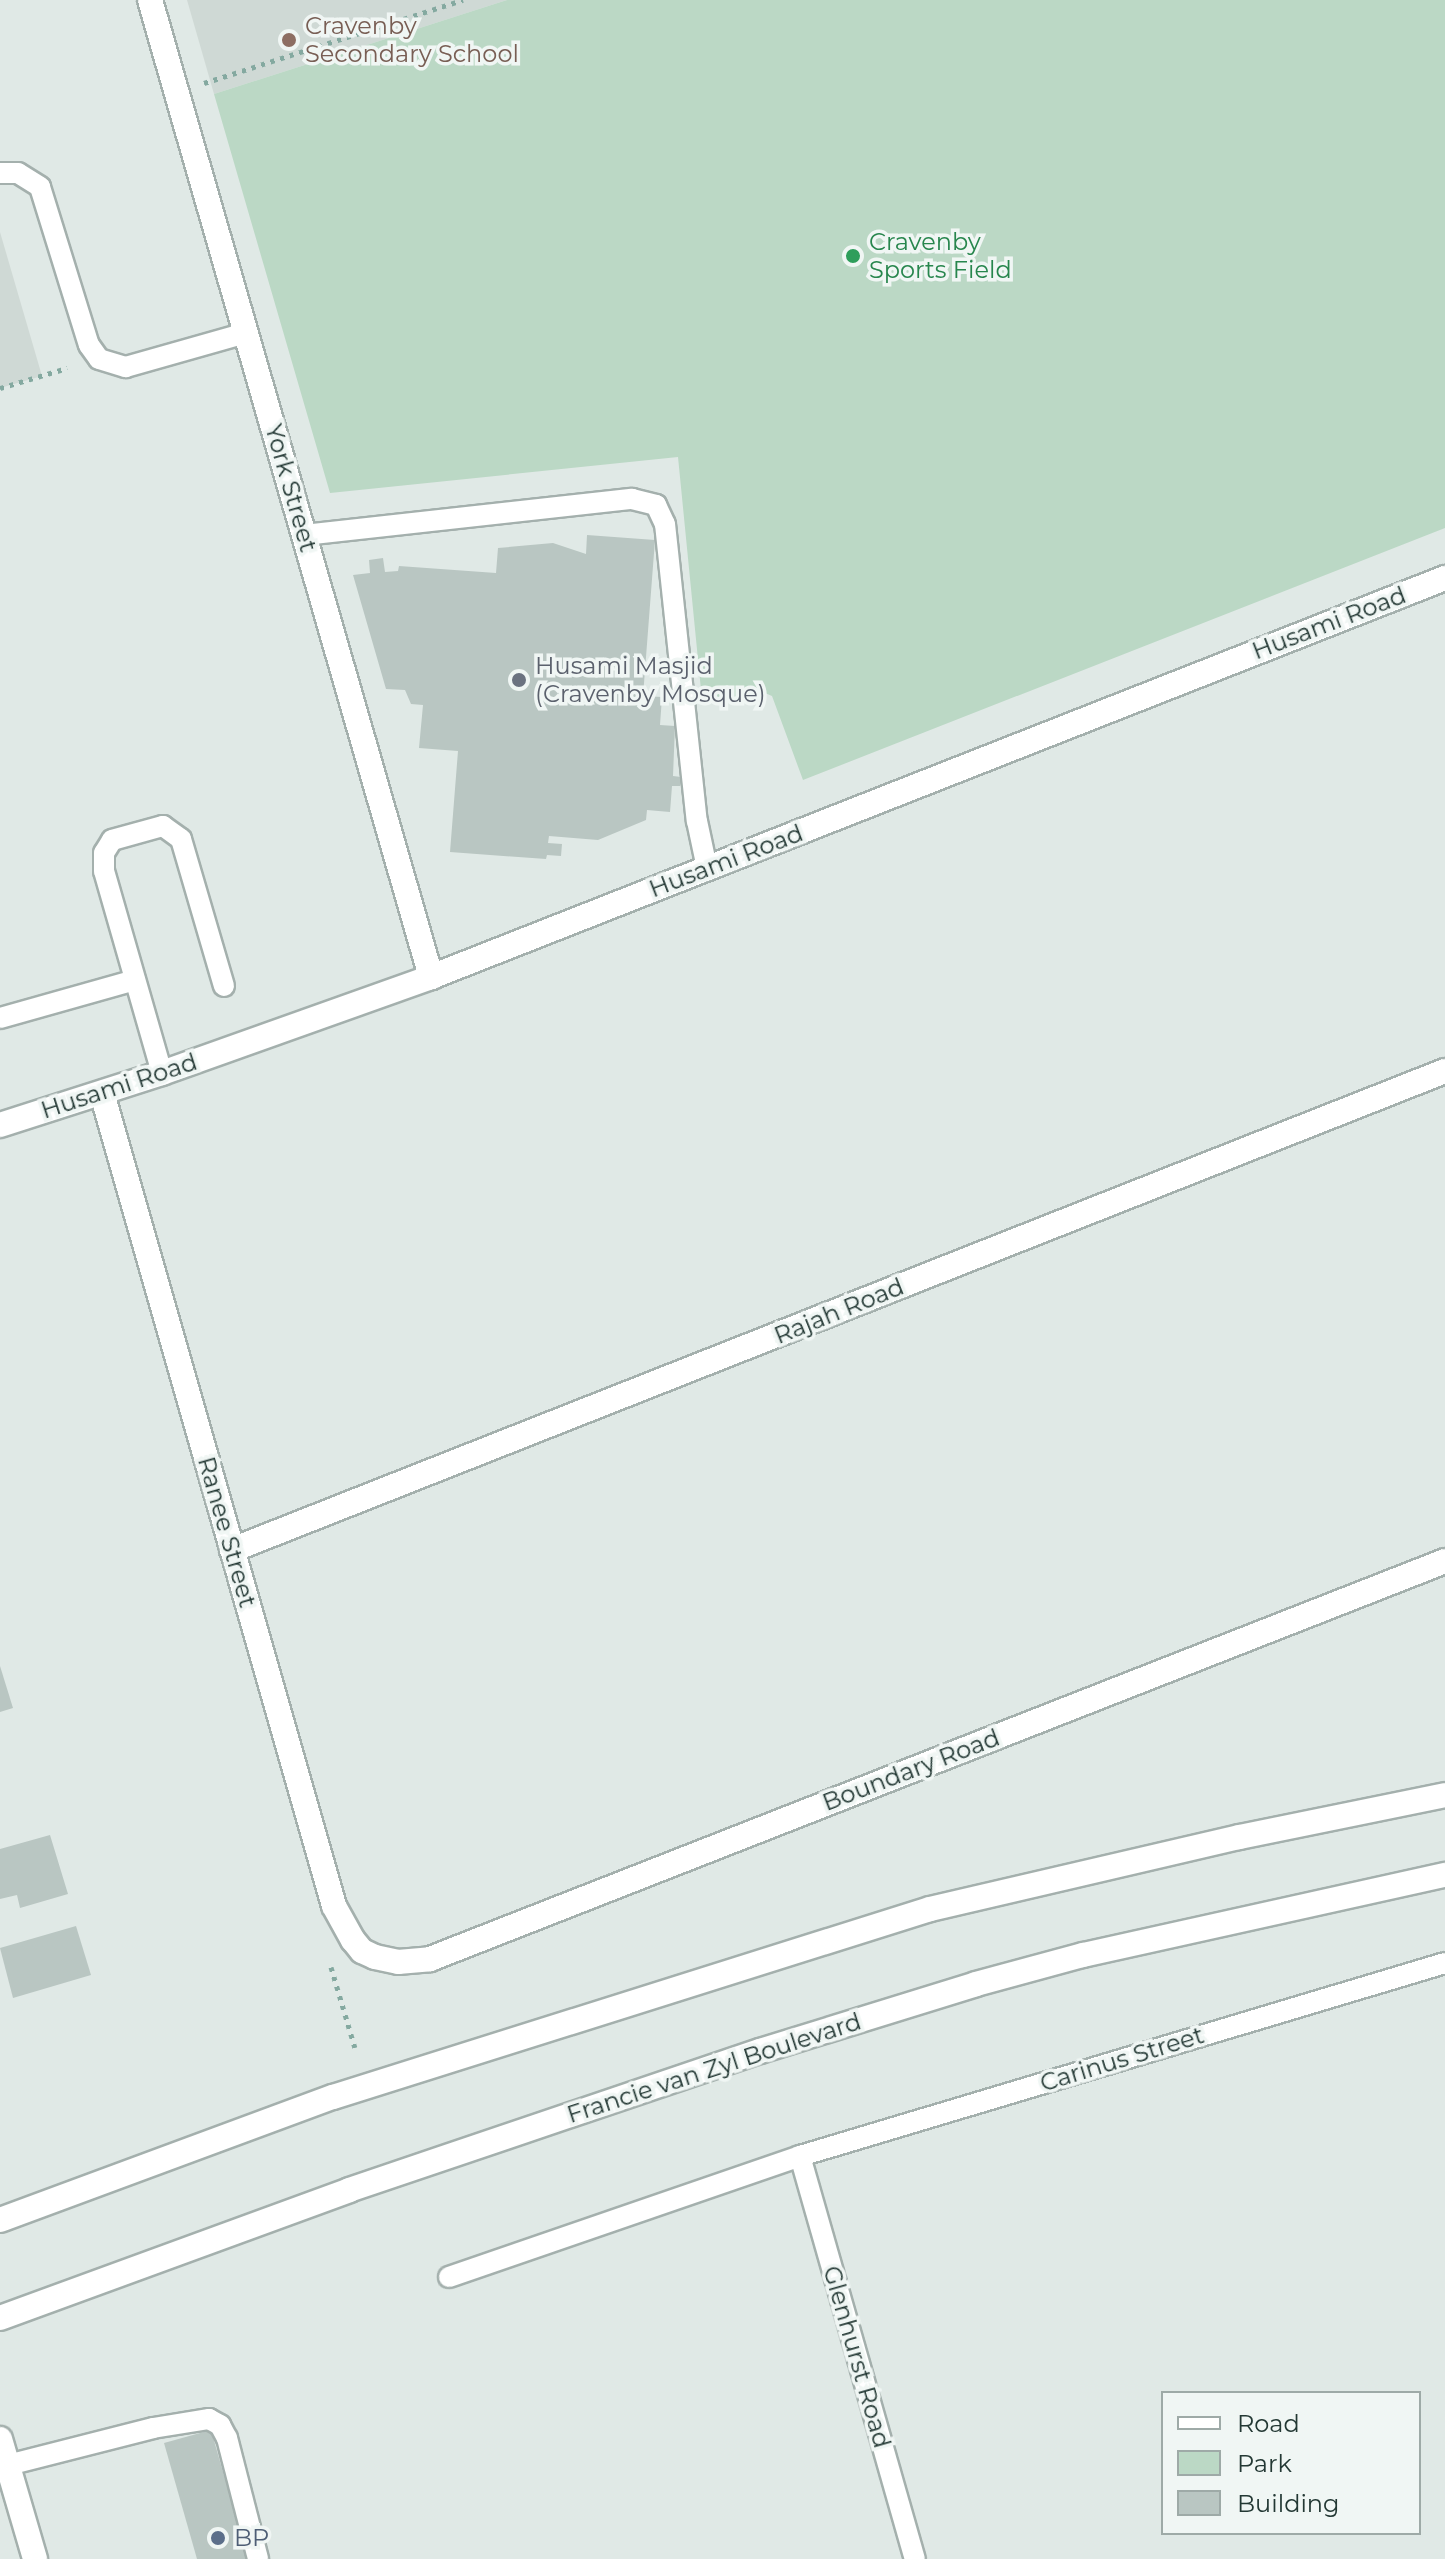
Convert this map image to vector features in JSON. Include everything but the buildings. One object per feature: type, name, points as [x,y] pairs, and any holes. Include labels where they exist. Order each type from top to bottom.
[{"type":"street","name":"York Street","points":[[150,0],[431,977]]},
{"type":"street","name":"Husami Road","points":[[0,1125],[162,1073],[431,977],[1445,578]]},
{"type":"street","name":"Rajah Road","points":[[232,1550],[1445,1071]]},
{"type":"street","name":"Ranee Street","points":[[102,1093],[334,1906],[362,1951],[375,1957]]},
{"type":"street","name":"Boundary Road","points":[[375,1957],[398,1962],[430,1959],[1445,1561]]},
{"type":"street","points":[[0,2220],[333,2097],[930,1909],[1239,1837],[1445,1795]]},
{"type":"street","name":"Francie van Zyl Boulevard","points":[[0,2318],[378,2180],[760,2051],[976,1984],[1141,1941],[1445,1875]]},
{"type":"street","points":[[0,2439],[35,2559]]},
{"type":"lane","points":[[0,173],[18,173],[40,187],[89,345],[99,359],[126,367],[246,333]]},
{"type":"lane","points":[[304,535],[632,499],[656,505],[665,524],[697,821],[707,868]]},
{"type":"lane","points":[[162,1073],[104,871],[104,853],[119,836],[163,826],[181,839],[224,986]]},
{"type":"lane","points":[[0,1018],[135,980]]},
{"type":"lane","name":"Carinus Street","points":[[449,2277],[800,2156],[1445,1963]]},
{"type":"lane","name":"Glenhurst Road","points":[[800,2156],[915,2559]]},
{"type":"lane","points":[[8,2465],[164,2426],[209,2419],[220,2425],[227,2438],[258,2559]]},
{"type":"path","points":[[176,92],[463,0]]},
{"type":"path","points":[[0,388],[99,359]]},
{"type":"path","points":[[334,1975],[355,2048]]},
{"type":"shaded area","name":"Cravenby Secondary School","points":[[187,0],[507,0],[214,94]]},
{"type":"shaded area","points":[[0,232],[42,376],[0,388]]},
{"type":"green space","name":"Cravenby Sports Field","points":[[507,0],[1445,0],[1445,528],[803,780],[772,696],[765,693],[702,700],[678,457],[330,493],[214,94]]},
{"type":"place","name":"Cravenby Secondary School","points":[[289,40]]},
{"type":"place","name":"Cravenby Sports Field","points":[[853,256]]},
{"type":"place","name":"Husami Masjid (Cravenby Mosque)","points":[[519,680]]},
{"type":"place","name":"BP","points":[[218,2538]]}]
